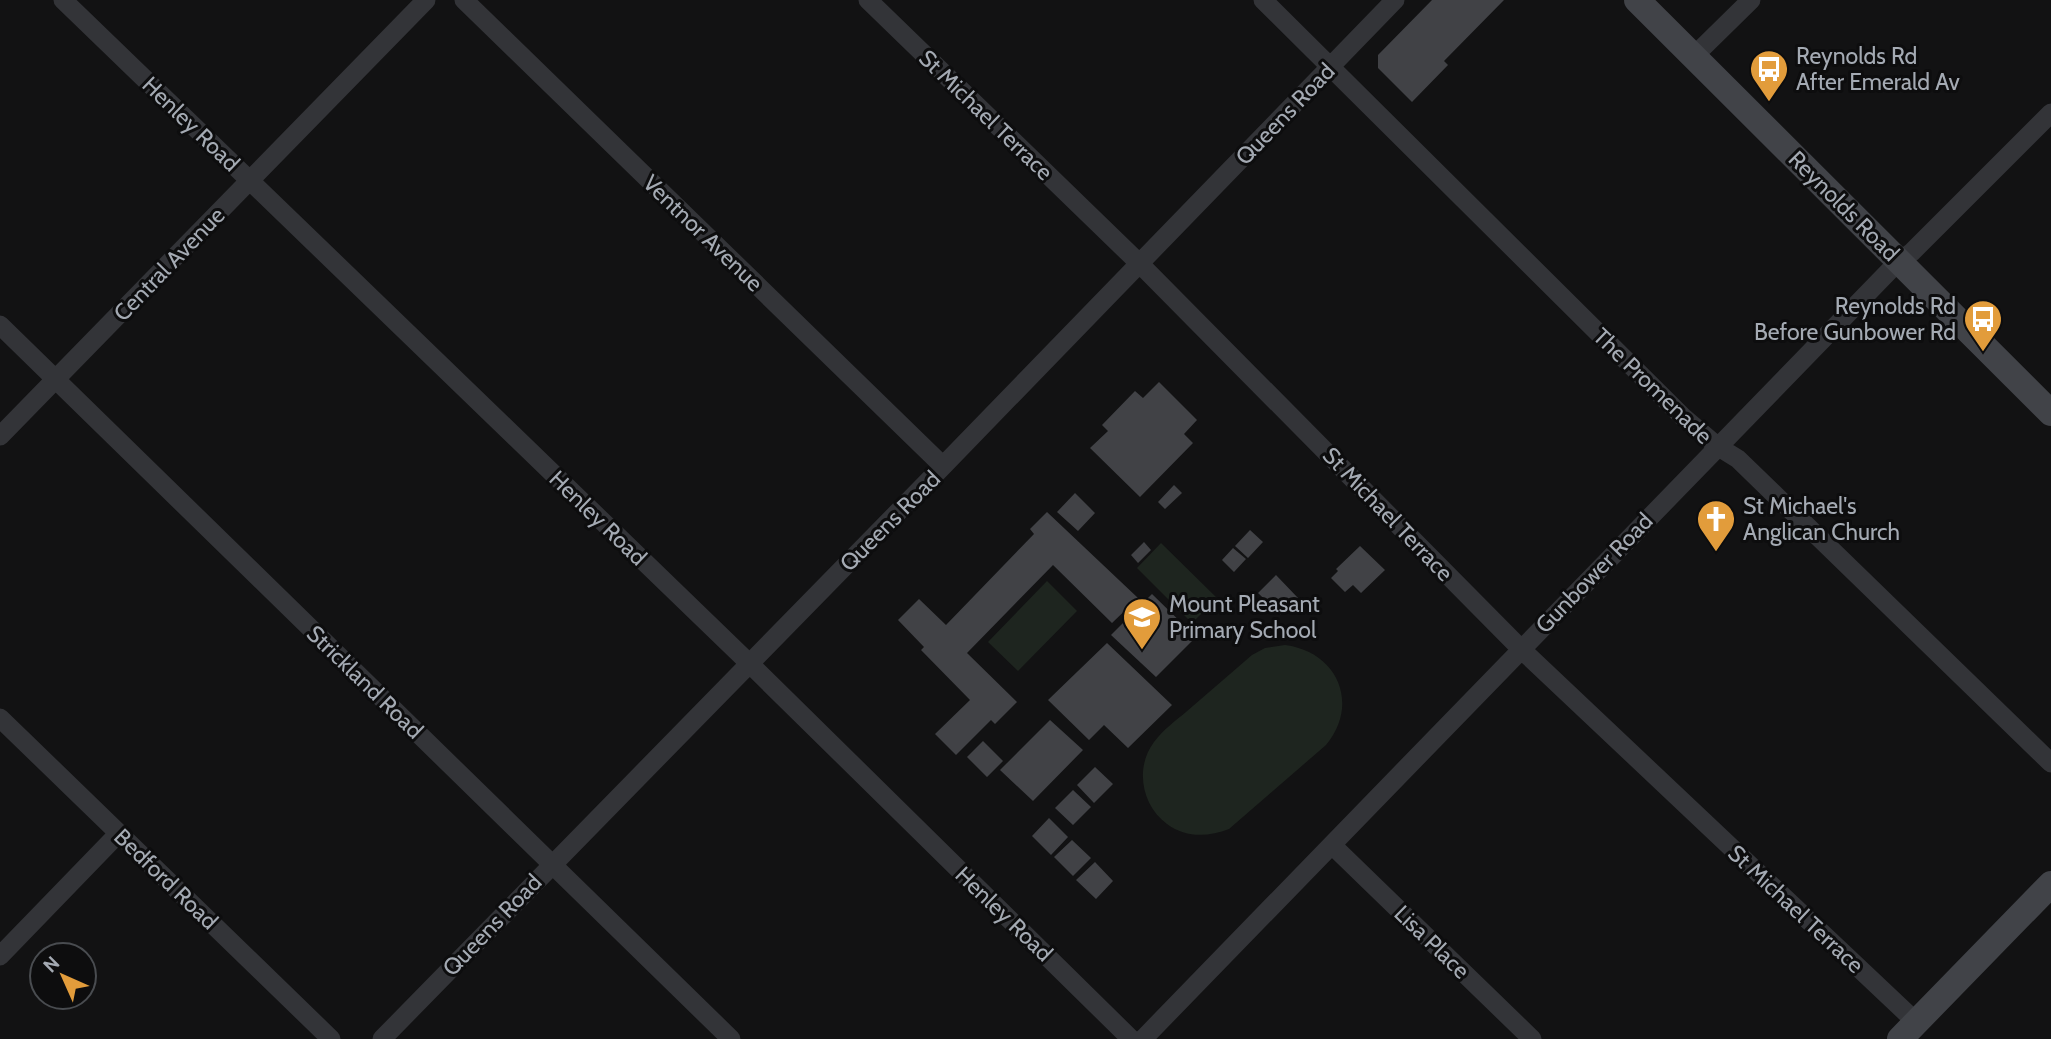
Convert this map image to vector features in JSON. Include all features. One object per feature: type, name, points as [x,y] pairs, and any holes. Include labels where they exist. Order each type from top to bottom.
[{"type":"main road","name":"Reynolds Road","points":[[1637,0],[1699,52],[1906,256],[1997,348],[2051,413]]},
{"type":"main road","name":"Reynolds Road","points":[[1658,0],[1699,52]]},
{"type":"main road","name":"Reynolds Road","points":[[1997,348],[2051,392]]},
{"type":"main road","points":[[1908,1031],[2051,884]]},
{"type":"street","name":"Henley Road","points":[[62,0],[749,663],[1132,1039]]},
{"type":"street","name":"Central Avenue","points":[[0,436],[426,0]]},
{"type":"street","name":"Ventnor Avenue","points":[[464,0],[943,466]]},
{"type":"street","name":"St Michael Terrace","points":[[868,0],[1140,264],[1521,649],[1908,1031]]},
{"type":"street","name":"The Promenade","points":[[1263,0],[1673,407],[1717,446],[1738,459],[2051,763]]},
{"type":"street","name":"Queens Road","points":[[382,1039],[1395,0]]},
{"type":"street","points":[[1699,52],[1751,0]]},
{"type":"street","name":"Gunbower Road","points":[[1143,1039],[1717,446],[2051,113]]},
{"type":"street","name":"Strickland Road","points":[[0,325],[731,1039]]},
{"type":"street","name":"Bedford Road","points":[[0,718],[320,1035]]},
{"type":"street","points":[[0,956],[119,833]]},
{"type":"street","name":"Lisa Place","points":[[1332,845],[1532,1039]]},
{"type":"shaded area","points":[[1161,543],[1217,598],[1192,623],[1137,568]]},
{"type":"shaded area","points":[[1047,581],[1077,611],[1018,671],[988,642]]},
{"type":"shaded area","points":[[1285,645],[1319,658],[1338,682],[1342,697],[1336,729],[1326,745],[1229,829],[1197,835],[1174,829],[1158,816],[1146,796],[1144,763],[1154,742],[1252,655],[1265,648]]},
{"type":"building","points":[[1432,0],[1504,0],[1444,61],[1448,65],[1412,102],[1378,68],[1378,55]]},
{"type":"building","points":[[1159,382],[1197,420],[1184,434],[1193,443],[1140,497],[1090,448],[1108,431],[1102,425],[1135,391],[1143,398]]},
{"type":"building","points":[[1174,485],[1182,493],[1165,509],[1158,502]]},
{"type":"building","points":[[1075,493],[1095,513],[1078,531],[1057,512]]},
{"type":"building","points":[[1047,512],[1138,598],[1112,623],[1053,565],[967,653],[1017,702],[995,724],[991,720],[956,755],[935,734],[970,700],[921,650],[924,647],[898,620],[919,599],[946,625],[1034,534],[1030,529]]},
{"type":"building","points":[[1250,530],[1263,542],[1248,558],[1235,546]]},
{"type":"building","points":[[1144,542],[1151,550],[1138,563],[1131,555]]},
{"type":"building","points":[[1360,546],[1385,570],[1361,593],[1353,585],[1345,592],[1331,578],[1338,571],[1336,569]]},
{"type":"building","points":[[1233,548],[1246,559],[1234,572],[1222,560]]},
{"type":"building","points":[[1276,575],[1298,598],[1281,615],[1258,593]]},
{"type":"building","points":[[1152,594],[1196,637],[1156,677],[1111,635]]},
{"type":"building","points":[[1107,643],[1172,705],[1128,748],[1104,725],[1089,740],[1048,700]]},
{"type":"building","points":[[1050,720],[1083,750],[1033,801],[1000,770]]},
{"type":"building","points":[[983,741],[1003,761],[987,777],[967,757]]},
{"type":"building","points":[[1095,767],[1113,784],[1094,803],[1077,785]]},
{"type":"building","points":[[1073,790],[1091,807],[1073,825],[1055,808]]},
{"type":"building","points":[[1049,818],[1068,837],[1051,855],[1032,836]]},
{"type":"building","points":[[1072,840],[1091,858],[1073,876],[1054,857]]},
{"type":"building","points":[[1095,862],[1113,881],[1096,899],[1076,880]]},
{"type":"place","name":"Reynolds Rd After Emerald Av","points":[[1769,103]]},
{"type":"place","name":"Reynolds Rd Before Gunbower Rd","points":[[1983,353]]},
{"type":"place","name":"St Michael's Anglican Church","points":[[1716,553]]},
{"type":"place","name":"Mount Pleasant Primary School","points":[[1142,651]]}]
